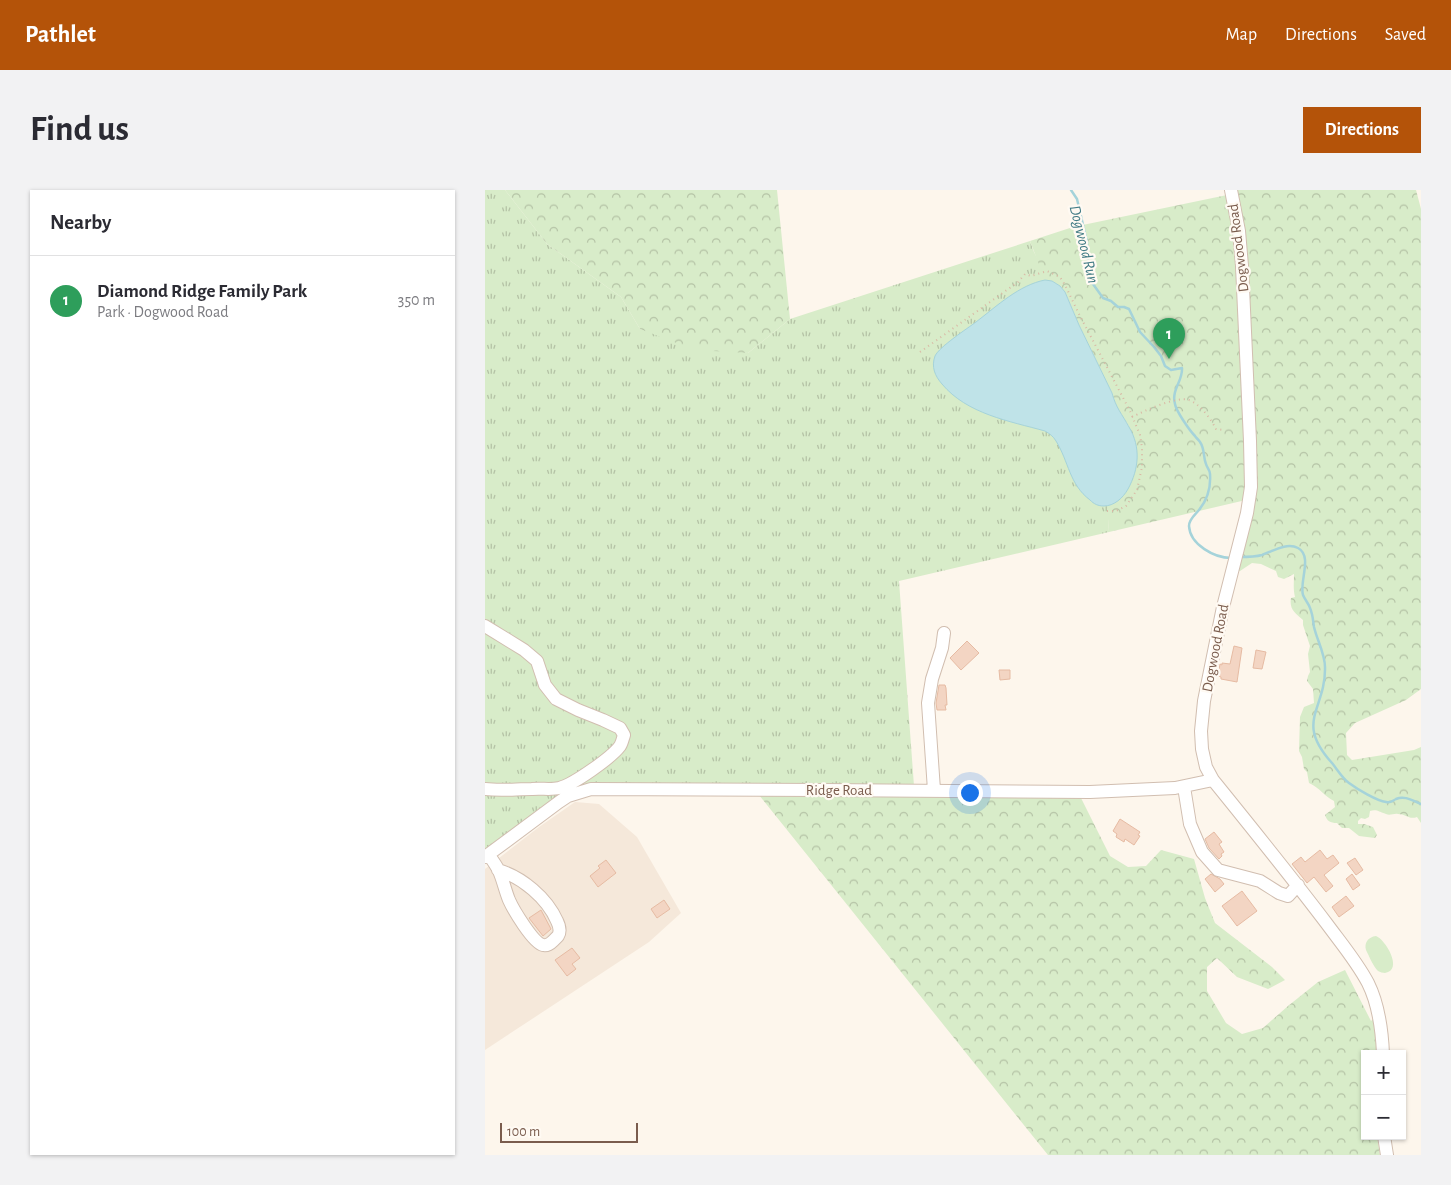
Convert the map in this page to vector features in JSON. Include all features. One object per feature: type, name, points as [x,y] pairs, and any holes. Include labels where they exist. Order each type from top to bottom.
[{"type":"street","name":"Dogwood Road","points":[[1231,190],[1239,231],[1242,266],[1251,472],[1247,512],[1223,607],[1205,701],[1201,731],[1203,756],[1213,780],[1297,885],[1356,964],[1368,984],[1375,1001],[1383,1050]]},
{"type":"street","points":[[485,626],[524,650],[537,661],[545,685],[556,698],[578,710],[620,728],[624,735],[621,744],[612,755],[564,787],[557,789],[531,788],[507,791],[485,789]]},
{"type":"street","points":[[934,790],[928,703],[944,633]]},
{"type":"street","name":"Ridge Road","points":[[487,856],[568,796],[606,788],[1091,792],[1185,787],[1213,780]]},
{"type":"street","points":[[1185,787],[1190,824],[1202,852],[1218,870],[1260,881],[1279,893],[1288,896],[1297,885]]},
{"type":"street","points":[[487,856],[498,870],[520,921],[538,943],[549,945],[559,936],[560,930],[553,912],[540,895],[508,873],[498,870]]},
{"type":"street","points":[[1385,1140],[1387,1155]]},
{"type":"path","points":[[920,352],[1018,282],[1025,274],[1031,276],[1047,271],[1060,277],[1133,417],[1140,435],[1142,467],[1137,490],[1126,506],[1117,511],[1107,512]]},
{"type":"path","points":[[1133,417],[1147,409],[1183,399],[1197,405],[1210,419],[1216,429],[1224,430]]},
{"type":"shaded area","points":[[575,802],[599,804],[637,837],[681,913],[649,942],[485,1050],[485,869]]},
{"type":"green space","points":[[485,190],[505,190],[547,244],[621,297],[640,329],[748,353],[790,319],[1030,241],[1034,252],[1136,441],[1108,516],[1109,532],[899,581],[914,786],[596,783],[485,850]]},
{"type":"green space","points":[[505,190],[777,190],[790,319],[748,353],[695,350],[640,329],[621,297],[547,244]]},
{"type":"green space","points":[[1235,190],[1416,190],[1421,209],[1421,689],[1406,700],[1355,723],[1346,733],[1347,755],[1352,760],[1414,750],[1421,747],[1421,823],[1417,817],[1412,818],[1401,814],[1389,815],[1370,811],[1369,817],[1361,818],[1358,824],[1373,827],[1377,835],[1375,838],[1359,836],[1349,828],[1342,828],[1337,823],[1328,820],[1325,815],[1335,807],[1334,801],[1309,783],[1307,772],[1304,769],[1299,751],[1300,717],[1304,707],[1314,703],[1313,689],[1307,681],[1310,672],[1308,654],[1310,646],[1303,620],[1295,613],[1291,605],[1291,598],[1295,597],[1294,574],[1284,579],[1278,577],[1276,571],[1261,564],[1252,563],[1240,571],[1237,570],[1252,510]]},
{"type":"green space","points":[[1227,195],[1238,267],[1246,500],[1109,532],[1107,506],[1112,505],[1129,426],[1117,406],[1065,292],[1052,281],[1045,280],[1030,241],[1073,227]]},
{"type":"green space","points":[[759,795],[1081,798],[1110,856],[1128,867],[1146,866],[1161,850],[1194,859],[1205,898],[1215,923],[1272,967],[1285,980],[1268,989],[1237,977],[1217,958],[1207,967],[1207,991],[1226,1023],[1242,1034],[1263,1028],[1318,982],[1345,970],[1371,1021],[1374,1018],[1376,1050],[1361,1050],[1361,1140],[1378,1140],[1380,1155],[1048,1155]]},
{"type":"green space","points":[[1376,936],[1388,948],[1393,961],[1390,971],[1385,973],[1376,969],[1366,950],[1367,941]]},
{"type":"water","points":[[1045,280],[1052,281],[1065,292],[1115,403],[1129,427],[1135,442],[1137,458],[1132,481],[1121,498],[1108,506],[1096,504],[1083,494],[1073,480],[1056,441],[1050,434],[989,415],[964,403],[942,384],[934,371],[935,356],[948,343],[1017,291]]},
{"type":"building","points":[[967,641],[979,653],[961,670],[950,658]]},
{"type":"building","points":[[1234,646],[1242,648],[1237,682],[1221,679],[1218,676],[1220,664],[1230,664]]},
{"type":"building","points":[[1256,650],[1266,652],[1262,669],[1253,668]]},
{"type":"building","points":[[999,670],[1010,670],[1010,679],[1000,680]]},
{"type":"building","points":[[939,685],[945,685],[946,688],[946,710],[937,710],[936,703]]},
{"type":"building","points":[[1120,819],[1140,832],[1138,835],[1140,836],[1134,845],[1125,839],[1124,842],[1116,837],[1117,834],[1113,831]]},
{"type":"building","points":[[1214,832],[1222,842],[1219,844],[1224,852],[1219,859],[1209,848],[1205,839]]},
{"type":"building","points":[[1320,850],[1327,859],[1333,855],[1339,863],[1324,875],[1333,886],[1326,892],[1314,877],[1307,883],[1292,864],[1301,857],[1305,862]]},
{"type":"building","points":[[1355,858],[1363,870],[1356,875],[1347,863]]},
{"type":"building","points":[[606,860],[616,873],[598,887],[590,876]]},
{"type":"building","points":[[1211,874],[1220,879],[1224,884],[1215,892],[1205,879]]},
{"type":"building","points":[[1352,874],[1360,885],[1353,890],[1346,879]]},
{"type":"building","points":[[1242,891],[1257,911],[1237,926],[1222,906]]},
{"type":"building","points":[[1346,896],[1354,906],[1339,917],[1332,907]]},
{"type":"building","points":[[664,900],[670,909],[657,918],[651,909]]},
{"type":"building","points":[[541,910],[551,929],[543,936],[529,918]]},
{"type":"building","points":[[572,948],[580,958],[572,964],[576,969],[567,976],[555,960]]},
{"type":"waterway","name":"Dogwood Run","points":[[1071,190],[1077,199],[1087,242],[1088,261],[1093,284],[1103,298],[1111,301],[1118,307],[1129,309],[1140,332],[1161,356],[1165,366],[1171,370],[1182,368],[1174,399],[1175,404],[1183,421],[1200,441],[1206,465],[1210,471],[1210,484],[1206,498],[1190,521],[1190,533],[1204,549],[1218,556],[1231,558]]},
{"type":"waterway","name":"Dogwood Run","points":[[1239,557],[1259,556],[1289,546],[1294,546],[1302,552],[1305,557],[1302,590],[1311,611],[1325,667],[1324,682],[1313,726],[1321,749],[1346,781],[1372,797],[1389,802],[1403,798],[1421,804]]},
{"type":"place","name":"Diamond Ridge Family Park","points":[[1169,359]]}]
